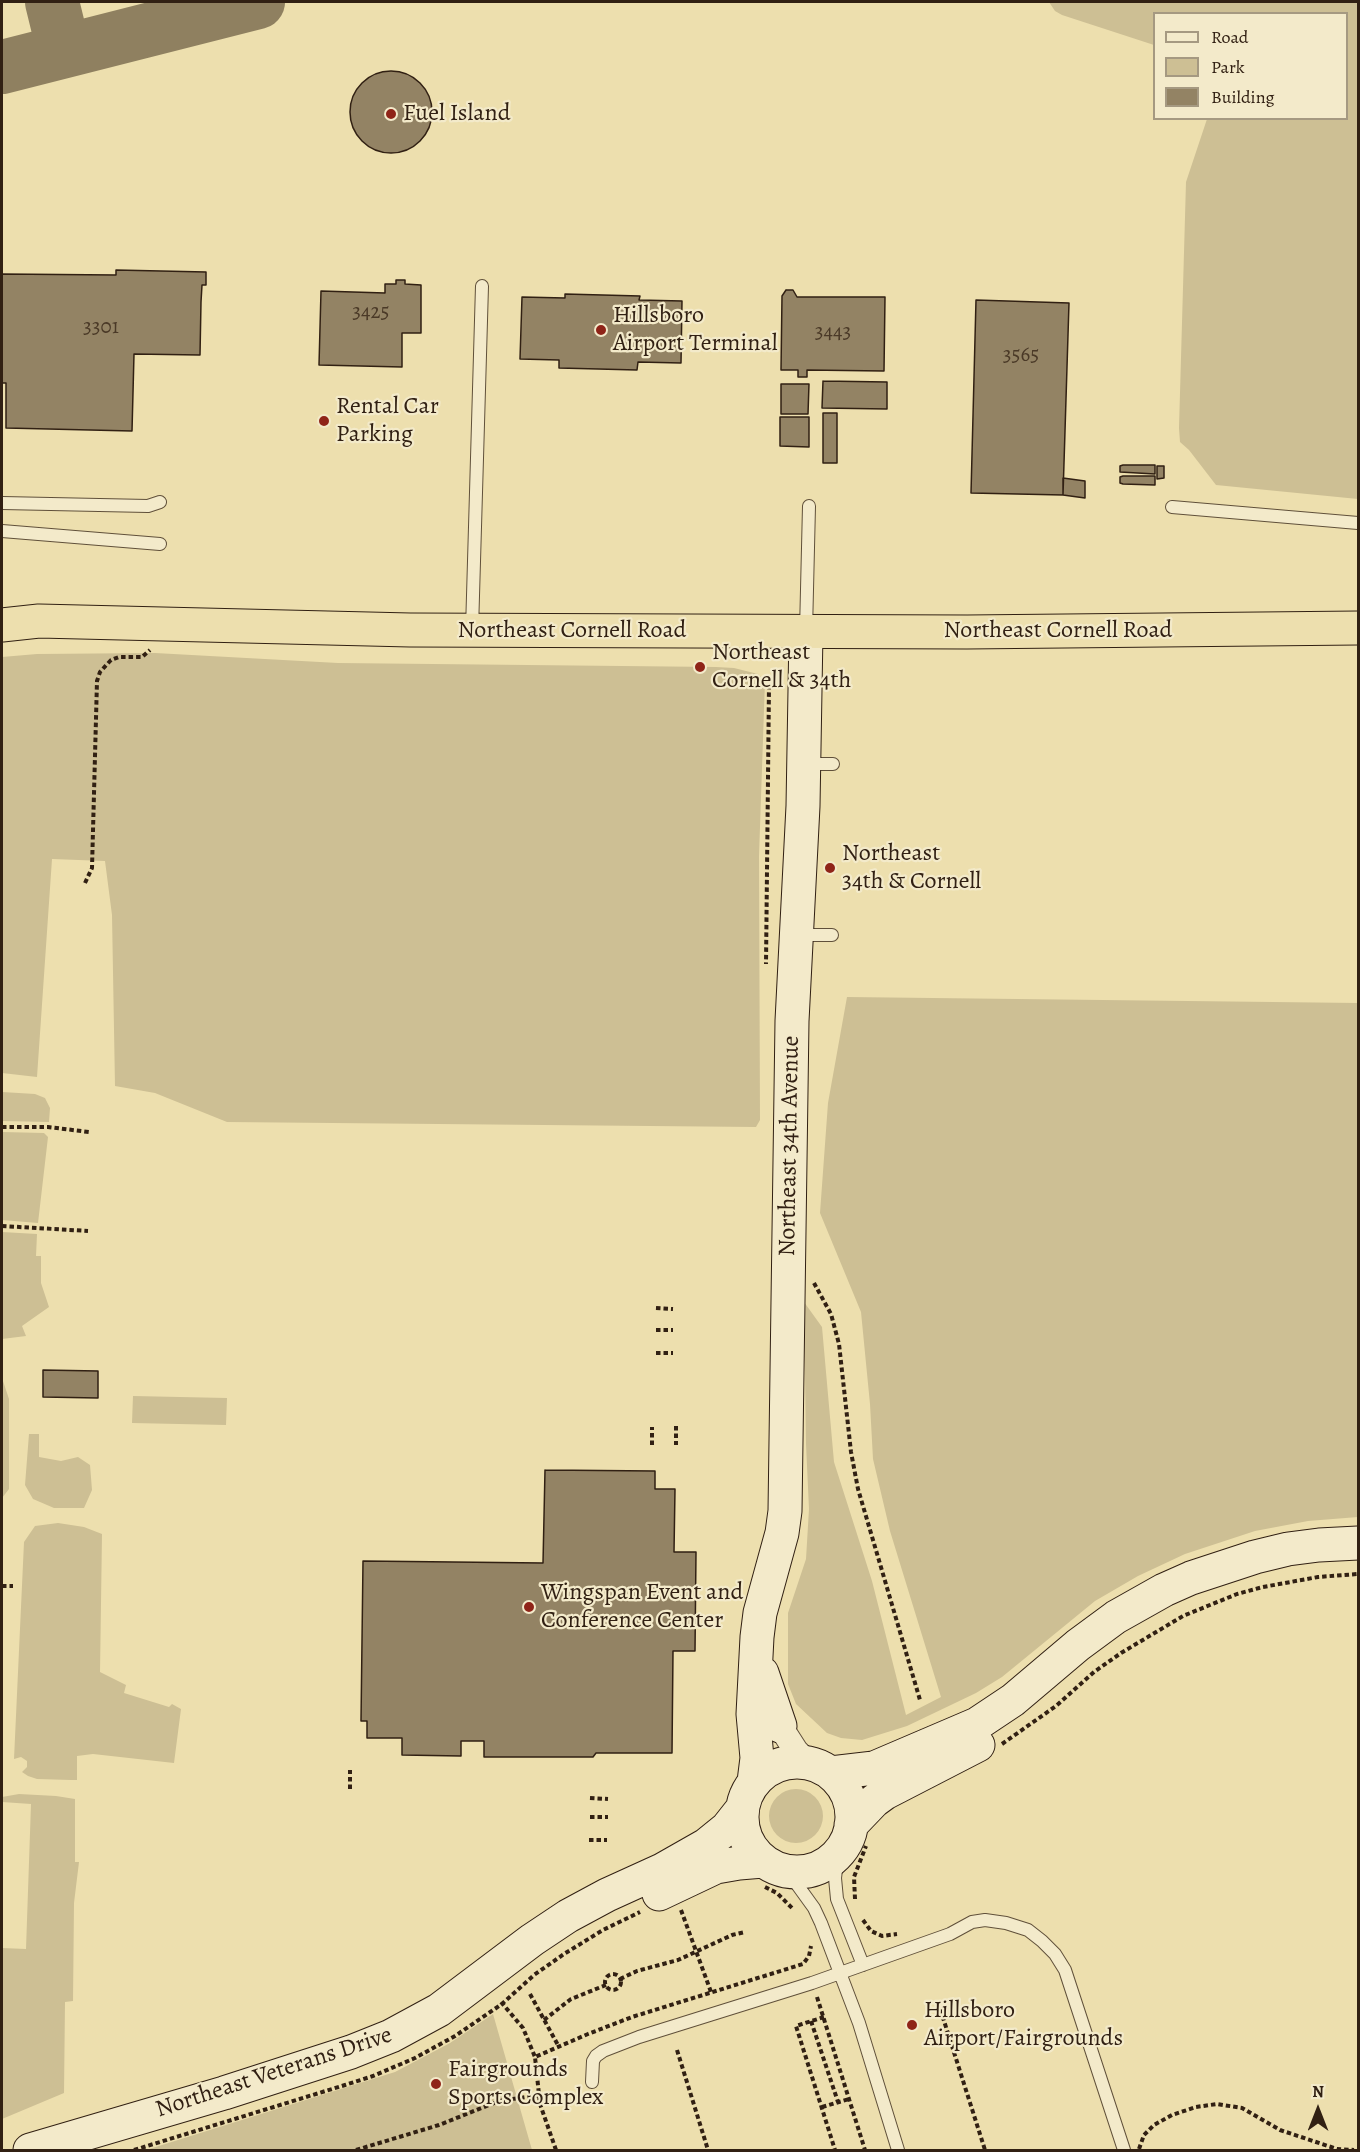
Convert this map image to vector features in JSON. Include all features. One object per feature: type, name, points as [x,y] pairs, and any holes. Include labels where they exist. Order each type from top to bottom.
[{"type":"highway","name":"Northeast Cornell Road","points":[[2,625],[39,621],[472,630],[806,632],[1359,628]]},
{"type":"street","name":"Northeast 34th Avenue","points":[[748,1796],[757,1758],[753,1714],[760,1613],[782,1533],[785,1511],[792,1021],[796,935],[818,764],[806,632]]},
{"type":"street","points":[[1359,1543],[1319,1545],[1288,1550],[1245,1560],[1191,1578],[1138,1604],[1097,1630],[1036,1682],[977,1724],[874,1767],[819,1767],[792,1761],[779,1764],[765,1771],[748,1796],[742,1826],[747,1839],[770,1873],[816,1869],[853,1839],[874,1802],[885,1793],[960,1755],[1016,1723],[1104,1652],[1174,1609],[1226,1588],[1259,1578],[1316,1567],[1359,1564]]},
{"type":"street","name":"Northeast 34th Avenue","points":[[758,1657],[780,1726],[796,1751],[819,1767]]},
{"type":"street","points":[[819,1767],[847,1794],[851,1808],[853,1839]]},
{"type":"street","name":"Northeast Veterans Drive","points":[[30,2151],[224,2093],[351,2052],[391,2036],[439,2010],[532,1940],[568,1916],[662,1870],[706,1845],[727,1828],[748,1796]]},
{"type":"street","name":"Northeast Veterans Drive","points":[[102,2151],[357,2072],[406,2052],[453,2026],[496,1995],[533,1963],[572,1936],[717,1867],[739,1863],[770,1873]]},
{"type":"lane","points":[[472,630],[482,286]]},
{"type":"lane","points":[[2,503],[148,506],[160,502]]},
{"type":"lane","points":[[806,632],[809,506]]},
{"type":"lane","points":[[1172,507],[1359,523]]},
{"type":"lane","points":[[2,531],[160,544]]},
{"type":"lane","points":[[796,935],[832,935]]},
{"type":"lane","points":[[853,1839],[835,1878],[837,1899],[863,1965]]},
{"type":"lane","points":[[770,1873],[814,1908],[859,2023],[898,2151]]},
{"type":"lane","points":[[592,2082],[593,2061],[603,2051],[639,2037],[863,1965],[950,1934],[972,1922],[985,1920],[1006,1923],[1028,1930],[1055,1954],[1065,1970],[1124,2151]]},
{"type":"path","points":[[85,883],[92,868],[98,677],[105,664],[111,660],[119,657],[142,657],[151,650]]},
{"type":"path","points":[[2,1127],[48,1127],[89,1132]]},
{"type":"path","points":[[2,1226],[88,1231]]},
{"type":"path","points":[[789,1256],[818,1287],[831,1314],[839,1344],[851,1452],[858,1489],[920,1700]]},
{"type":"path","points":[[656,1308],[674,1309]]},
{"type":"path","points":[[656,1330],[672,1330]]},
{"type":"path","points":[[656,1353],[672,1353]]},
{"type":"path","points":[[676,1426],[676,1445]]},
{"type":"path","points":[[652,1427],[652,1445]]},
{"type":"path","points":[[1001,1744],[1056,1706],[1094,1672],[1120,1653],[1183,1616],[1238,1594],[1263,1587],[1318,1577],[1359,1574]]},
{"type":"path","points":[[2,1586],[13,1586]]},
{"type":"path","points":[[350,1770],[350,1789]]},
{"type":"path","points":[[590,1798],[608,1799]]},
{"type":"path","points":[[590,1817],[608,1817]]},
{"type":"path","points":[[853,1839],[858,1864],[854,1877],[856,1903]]},
{"type":"path","points":[[589,1840],[607,1840]]},
{"type":"path","points":[[770,1873],[777,1893],[794,1910]]},
{"type":"path","points":[[679,1904],[711,1992]]},
{"type":"path","points":[[862,1918],[871,1931],[882,1936],[901,1933]]},
{"type":"path","points":[[620,1978],[666,1964],[732,1935],[745,1932]]},
{"type":"path","points":[[803,1964],[809,1956],[811,1942]]},
{"type":"path","points":[[610,1975],[620,1978],[621,1985],[615,1990],[606,1985],[606,1978],[610,1975]]},
{"type":"path","points":[[544,2020],[571,1999],[606,1985]]},
{"type":"path","points":[[530,1994],[559,2047]]},
{"type":"path","points":[[500,2000],[523,2028],[535,2057]]},
{"type":"path","points":[[938,2002],[985,2151]]},
{"type":"path","points":[[820,2005],[865,2151]]},
{"type":"path","points":[[824,2017],[796,2026],[835,2151]]},
{"type":"path","points":[[811,2021],[838,2102]]},
{"type":"path","points":[[677,2050],[708,2151]]},
{"type":"path","points":[[356,2151],[439,2125],[499,2101],[540,2095],[545,2123],[556,2151]]},
{"type":"path","points":[[822,2107],[849,2099]]},
{"type":"path","points":[[1138,2151],[1144,2135],[1154,2125],[1172,2115],[1196,2107],[1217,2104],[1242,2108],[1280,2130],[1337,2149],[1354,2151]]},
{"type":"green space","points":[[1049,2],[1358,2],[1358,499],[1216,485],[1180,442],[1179,428],[1186,182],[1207,120],[1348,120],[1348,12],[1153,12],[1153,45],[1055,11]]},
{"type":"green space","points":[[155,653],[338,663],[716,667],[734,668],[758,674],[765,680],[759,856],[760,1120],[756,1127],[227,1122],[155,1093],[115,1086],[112,915],[105,861],[52,859],[37,1077],[2,1073],[2,657],[37,654]]},
{"type":"green space","points":[[847,997],[1358,1003],[1358,1517],[1308,1521],[1255,1531],[1185,1554],[1138,1576],[1095,1601],[1002,1677],[976,1693],[907,1726],[862,1740],[841,1738],[827,1733],[796,1704],[788,1684],[788,1613],[806,1559],[809,1509],[804,1302],[822,1327],[834,1462],[872,1581],[906,1715],[941,1697],[890,1531],[873,1459],[861,1312],[820,1213],[828,1103]]},
{"type":"green space","points":[[2,1092],[35,1094],[45,1098],[50,1108],[49,1122],[2,1121]]},
{"type":"green space","points":[[2,1132],[44,1133],[48,1137],[38,1223],[2,1220]]},
{"type":"green space","points":[[2,1232],[37,1234],[36,1256],[41,1256],[41,1283],[49,1307],[22,1326],[26,1336],[2,1339]]},
{"type":"green space","points":[[2,1378],[9,1399],[9,1489],[2,1498]]},
{"type":"green space","points":[[133,1396],[227,1398],[226,1425],[132,1423]]},
{"type":"green space","points":[[29,1434],[39,1434],[39,1457],[61,1461],[78,1457],[90,1465],[92,1490],[84,1508],[54,1508],[33,1499],[25,1485]]},
{"type":"green space","points":[[58,1523],[84,1527],[102,1534],[100,1672],[126,1685],[124,1693],[169,1707],[172,1704],[181,1709],[174,1763],[93,1754],[77,1756],[77,1780],[71,1780],[37,1779],[28,1776],[22,1772],[27,1767],[27,1761],[21,1757],[14,1759],[24,1542],[35,1526]]},
{"type":"green space","points":[[791,1789],[801,1789],[811,1793],[819,1801],[823,1816],[819,1831],[811,1839],[801,1843],[791,1843],[781,1839],[773,1831],[769,1821],[769,1811],[773,1801],[781,1793]]},
{"type":"green space","points":[[19,1794],[75,1799],[75,1862],[79,1862],[74,1903],[73,2001],[65,2002],[64,2093],[2,2119],[2,1948],[26,1949],[31,1804],[2,1802],[2,1797]]},
{"type":"green space","name":"Fairgrounds Sports Complex","points":[[493,2014],[532,2150],[146,2150],[395,2072],[450,2043]]},
{"type":"building","name":"Fuel Island","points":[[383,71],[399,71],[414,78],[425,89],[432,104],[429,128],[420,141],[399,153],[383,153],[368,146],[357,135],[350,120],[350,104],[357,89],[368,78]]},
{"type":"building","points":[[116,270],[206,272],[206,285],[202,285],[200,355],[134,354],[132,431],[6,428],[6,383],[2,383],[2,274],[116,275]]},
{"type":"building","points":[[396,280],[405,280],[405,284],[421,285],[421,333],[402,333],[402,367],[319,365],[321,291],[385,293],[385,284],[396,284]]},
{"type":"building","points":[[786,290],[793,290],[797,297],[885,297],[884,371],[807,370],[807,377],[798,377],[798,370],[781,370],[782,296]]},
{"type":"building","name":"Hillsboro Airport Terminal","points":[[565,294],[640,296],[639,300],[682,301],[681,363],[638,362],[637,370],[559,368],[559,360],[520,359],[522,297],[565,298]]},
{"type":"building","points":[[976,300],[1069,303],[1063,495],[971,493]]},
{"type":"building","points":[[823,381],[887,382],[887,409],[822,408]]},
{"type":"building","points":[[781,384],[809,384],[808,414],[781,414]]},
{"type":"building","points":[[823,413],[837,413],[837,463],[823,463]]},
{"type":"building","points":[[780,417],[809,417],[809,447],[780,446]]},
{"type":"building","points":[[1123,465],[1155,465],[1155,474],[1120,472],[1120,466]]},
{"type":"building","points":[[1157,466],[1164,466],[1164,478],[1157,479]]},
{"type":"building","points":[[1155,476],[1155,485],[1123,484],[1120,483],[1120,477]]},
{"type":"building","points":[[1063,478],[1085,481],[1085,498],[1063,495]]},
{"type":"building","points":[[43,1370],[98,1371],[98,1398],[43,1397]]},
{"type":"building","name":"Wingspan Event and Conference Center","points":[[545,1470],[655,1471],[655,1489],[675,1489],[674,1552],[696,1552],[695,1651],[673,1651],[672,1753],[596,1753],[593,1757],[484,1757],[484,1741],[461,1741],[461,1756],[402,1755],[402,1738],[367,1738],[367,1721],[361,1721],[363,1561],[543,1563]]},
{"type":"taxiway","points":[[52,2],[64,51]]},
{"type":"taxiway","points":[[2,67],[258,2]]},
{"type":"place","name":"Fuel Island","points":[[391,114]]},
{"type":"place","name":"Hillsboro Airport Terminal","points":[[601,330]]},
{"type":"place","name":"Rental Car Parking","points":[[324,421]]},
{"type":"place","name":"Northeast Cornell & 34th","points":[[700,667]]},
{"type":"place","name":"Northeast 34th & Cornell","points":[[830,868]]},
{"type":"place","name":"Wingspan Event and Conference Center","points":[[529,1607]]},
{"type":"place","name":"Hillsboro Airport/Fairgrounds","points":[[912,2025]]},
{"type":"place","name":"Fairgrounds Sports Complex","points":[[436,2084]]}]
